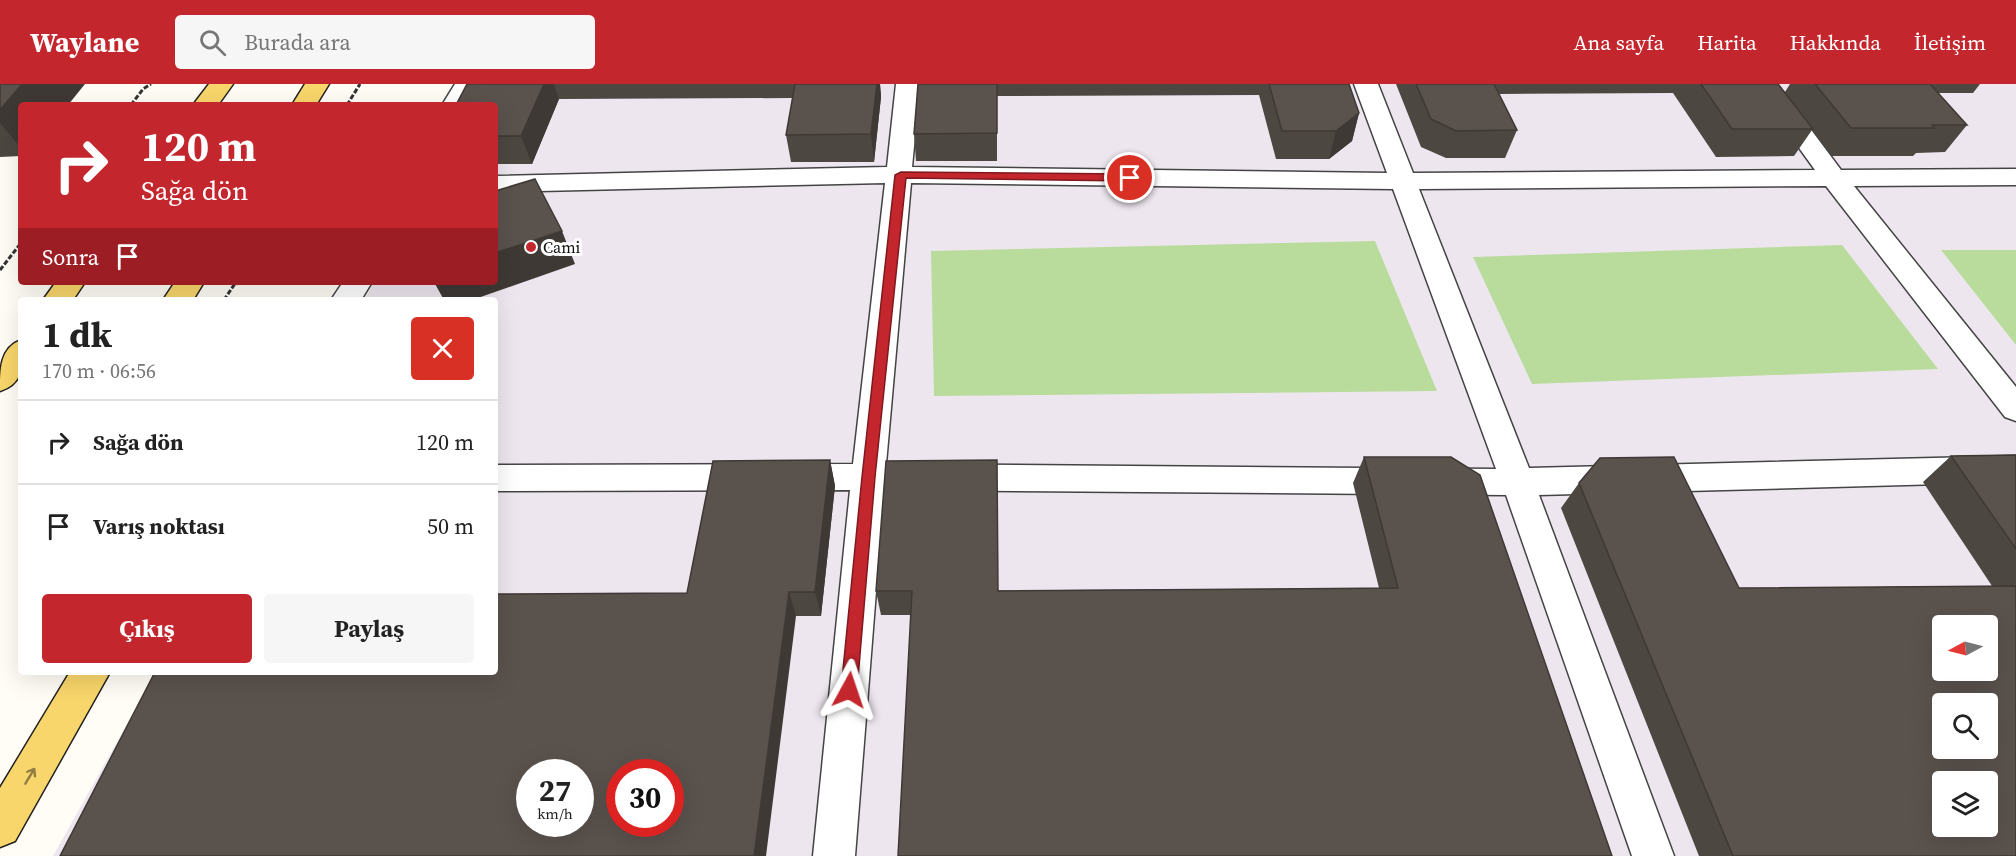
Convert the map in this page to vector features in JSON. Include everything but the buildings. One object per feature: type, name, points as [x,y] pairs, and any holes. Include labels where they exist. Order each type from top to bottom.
[{"type":"main road","points":[[207,102],[221,84]]},
{"type":"main road","points":[[306,102],[318,84]]},
{"type":"main road","points":[[0,826],[89,675]]},
{"type":"street","points":[[456,102],[467,84]]},
{"type":"street","points":[[834,856],[868,477],[901,175],[908,84]]},
{"type":"street","points":[[1366,84],[1405,181],[1518,483],[1653,856]]},
{"type":"street","points":[[1765,84],[1835,180],[2016,409]]},
{"type":"street","points":[[498,184],[901,175],[1405,181],[1835,180],[2016,177]]},
{"type":"street","points":[[498,478],[868,477],[1518,483],[2016,469]]},
{"type":"path","points":[[133,102],[143,89],[151,84]]},
{"type":"path","points":[[349,102],[360,84]]},
{"type":"path","points":[[0,270],[18,247]]},
{"type":"shaded area","points":[[484,84],[2016,84],[2016,856],[53,856],[154,675],[498,675],[498,297],[366,297],[372,285],[498,285],[498,102],[493,102]]},
{"type":"green space","points":[[1375,241],[1437,391],[934,396],[931,251]]},
{"type":"green space","points":[[1842,245],[1938,369],[1532,384],[1473,257]]},
{"type":"green space","points":[[1941,250],[2016,250],[2016,345]]},
{"type":"place","name":"Cami","points":[[531,247]]},
{"type":"route","points":[[849,690],[868,477],[901,175],[1130,178]]}]
